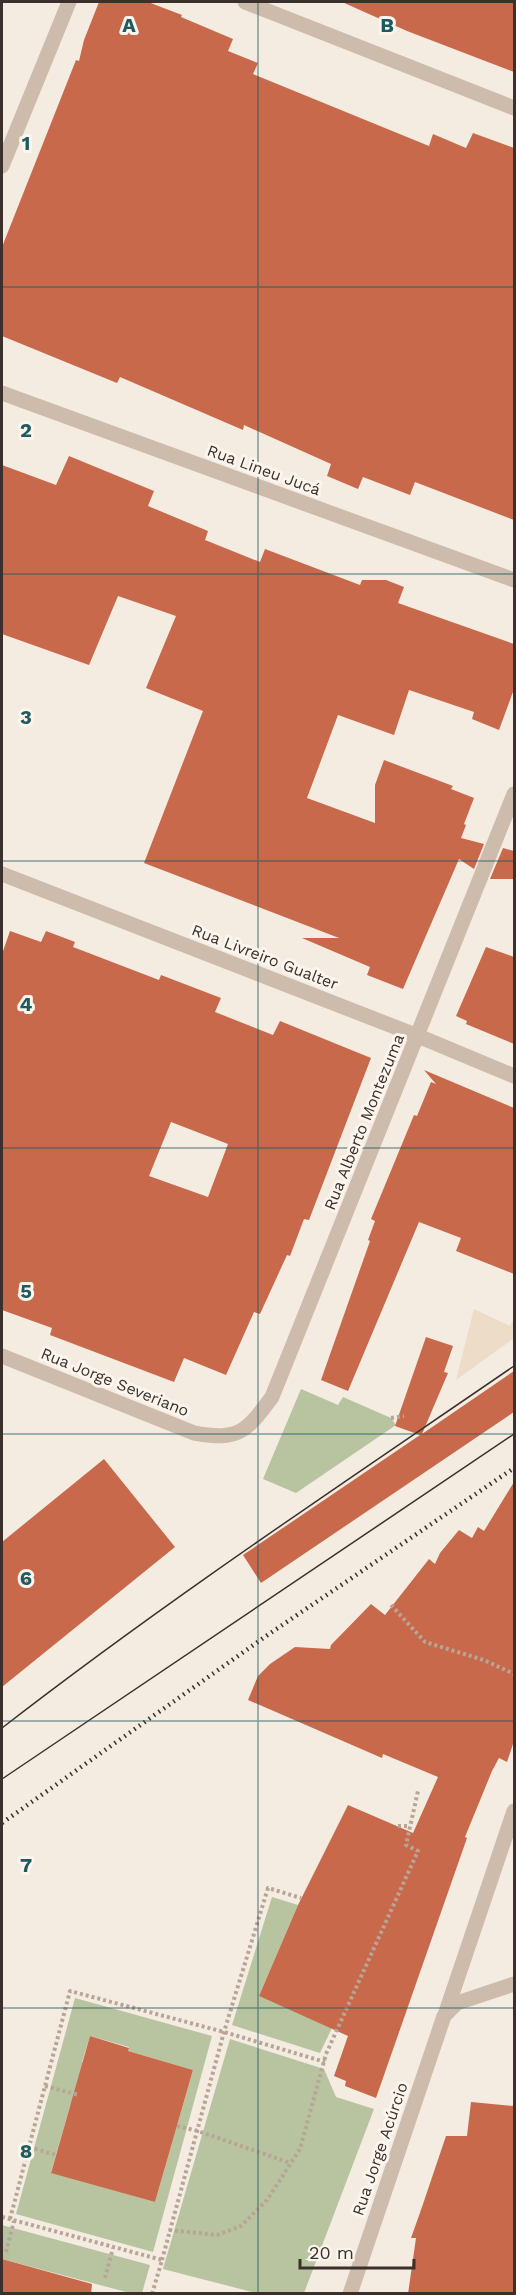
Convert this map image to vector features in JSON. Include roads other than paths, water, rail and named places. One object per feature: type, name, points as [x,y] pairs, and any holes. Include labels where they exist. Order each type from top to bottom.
[{"type":"street","points":[[2,166],[69,2]]},
{"type":"street","points":[[245,2],[514,108]]},
{"type":"street","name":"Rua Lineu Jucá","points":[[2,393],[514,580]]},
{"type":"street","name":"Rua Alberto Montezuma","points":[[217,1437],[231,1436],[251,1425],[272,1397],[514,794]]},
{"type":"street","name":"Rua Livreiro Gualter","points":[[2,874],[418,1036],[514,1076]]},
{"type":"street","name":"Rua Jorge Severiano","points":[[2,1356],[194,1433],[217,1437]]},
{"type":"street","name":"Rua Jorge Acúrcio","points":[[350,2294],[514,1811]]},
{"type":"street","points":[[444,2016],[457,2003],[514,1984]]},
{"type":"tram line","points":[[2,1728],[191,1588],[514,1366]]},
{"type":"tram line","points":[[2,1779],[514,1434]]},
{"type":"railway","points":[[2,1823],[269,1634],[514,1468]]}]
